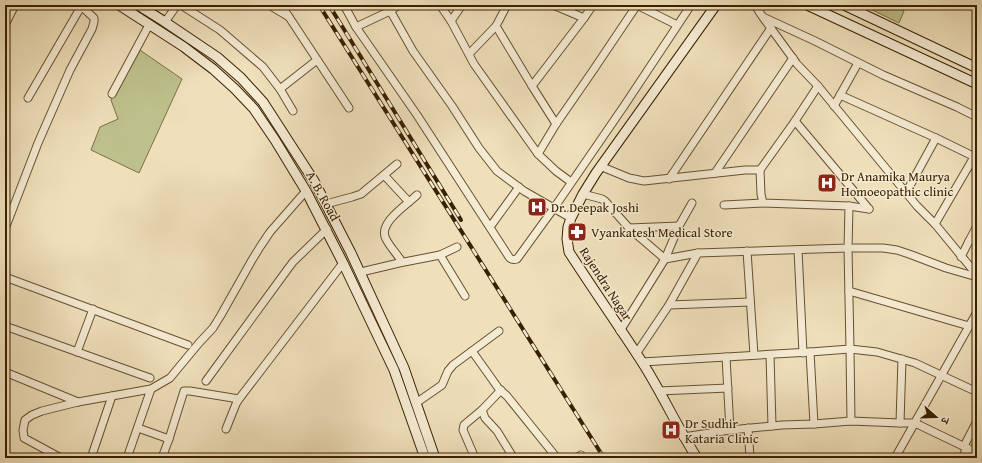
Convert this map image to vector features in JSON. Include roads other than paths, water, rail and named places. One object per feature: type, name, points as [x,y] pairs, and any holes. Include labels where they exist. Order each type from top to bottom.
[{"type":"main road","name":"A. B. Road","points":[[119,5],[184,47],[213,69],[254,109],[275,140],[306,191],[327,230],[394,370],[425,458]]},
{"type":"main road","name":"A. B. Road","points":[[138,5],[217,57],[241,78],[263,102],[314,181],[352,253],[404,368],[435,458]]},
{"type":"main road","name":"Rajendra Nagar","points":[[696,458],[639,358],[569,252],[567,239],[568,227],[571,218],[583,194],[600,166],[716,5]]},
{"type":"main road","points":[[807,5],[977,84]]},
{"type":"main road","points":[[844,5],[977,68]]},
{"type":"street","points":[[5,25],[15,5]]},
{"type":"street","points":[[165,22],[177,5]]},
{"type":"street","points":[[181,5],[220,30],[263,67],[280,89],[294,111]]},
{"type":"street","points":[[269,5],[289,17]]},
{"type":"street","points":[[281,5],[349,108]]},
{"type":"street","points":[[344,5],[356,27],[417,115],[509,257],[514,260],[517,259],[554,208],[691,5]]},
{"type":"street","points":[[356,27],[388,8],[399,5]]},
{"type":"street","points":[[440,5],[474,64],[538,154],[556,171],[571,182]]},
{"type":"street","points":[[450,21],[462,5]]},
{"type":"street","points":[[469,54],[496,26],[507,5]]},
{"type":"street","points":[[553,5],[584,18]]},
{"type":"street","points":[[532,86],[593,5]]},
{"type":"street","points":[[538,154],[556,124],[637,5],[677,26]]},
{"type":"street","points":[[755,5],[797,64],[818,86],[977,276]]},
{"type":"street","points":[[5,229],[41,135],[70,70],[92,29],[94,18],[81,6],[28,98]]},
{"type":"street","points":[[388,8],[413,50],[479,148],[497,171],[519,187],[571,218]]},
{"type":"street","points":[[762,16],[882,75],[977,117]]},
{"type":"street","points":[[112,94],[149,25]]},
{"type":"street","points":[[496,26],[556,124]]},
{"type":"street","points":[[669,179],[770,28]]},
{"type":"street","points":[[715,174],[793,58]]},
{"type":"street","points":[[280,89],[317,60]]},
{"type":"street","points":[[834,106],[858,63]]},
{"type":"street","points":[[763,203],[760,170],[818,86]]},
{"type":"street","points":[[840,94],[936,138],[975,158],[935,224]]},
{"type":"street","points":[[724,205],[763,203],[848,206],[869,209],[795,121]]},
{"type":"street","points":[[906,193],[936,138]]},
{"type":"street","points":[[326,204],[361,194],[397,164]]},
{"type":"street","points":[[600,166],[629,178],[644,181],[745,170],[760,170]]},
{"type":"street","points":[[384,175],[409,202]]},
{"type":"street","points":[[490,228],[519,187]]},
{"type":"street","points":[[61,458],[24,438],[23,430],[25,420],[32,415],[78,402],[151,389],[170,378],[198,343],[213,328],[270,232],[306,191]]},
{"type":"street","points":[[583,194],[602,198],[629,228],[664,259]]},
{"type":"street","points":[[402,262],[385,237],[384,231],[394,215],[417,195]]},
{"type":"street","points":[[620,331],[664,259],[679,226],[692,203]]},
{"type":"street","points":[[848,206],[851,421]]},
{"type":"street","points":[[629,228],[679,226]]},
{"type":"street","points":[[961,257],[977,226]]},
{"type":"street","points":[[206,382],[287,270],[327,230]]},
{"type":"street","points":[[969,241],[977,238]]},
{"type":"street","points":[[361,272],[440,255],[457,247]]},
{"type":"street","points":[[664,259],[698,253],[883,248],[897,250],[946,268],[977,276]]},
{"type":"street","points":[[798,250],[814,424]]},
{"type":"street","points":[[747,251],[754,355]]},
{"type":"street","points":[[639,358],[698,253]]},
{"type":"street","points":[[440,255],[465,296]]},
{"type":"street","points":[[226,429],[236,404],[248,386],[343,263]]},
{"type":"street","points":[[5,277],[188,345]]},
{"type":"street","points":[[849,291],[969,326]]},
{"type":"street","points":[[669,305],[750,302]]},
{"type":"street","points":[[77,352],[93,309]]},
{"type":"street","points":[[895,458],[977,312]]},
{"type":"street","points":[[5,326],[150,378]]},
{"type":"street","points":[[416,403],[444,382],[450,368],[499,331]]},
{"type":"street","points":[[639,358],[754,355],[850,349],[876,352],[915,363],[977,392]]},
{"type":"street","points":[[472,351],[499,389],[557,458]]},
{"type":"street","points":[[770,354],[772,426]]},
{"type":"street","points":[[726,356],[730,430]]},
{"type":"street","points":[[900,423],[902,359]]},
{"type":"street","points":[[5,372],[78,402]]},
{"type":"street","points":[[659,392],[728,388]]},
{"type":"street","points":[[127,458],[151,389]]},
{"type":"street","points":[[475,458],[463,430],[464,425],[482,410],[501,390]]},
{"type":"street","points":[[164,458],[163,455],[184,391],[239,400]]},
{"type":"street","points":[[91,458],[112,396]]},
{"type":"street","points":[[482,410],[485,418],[497,431],[513,457],[512,458]]},
{"type":"street","points":[[683,437],[772,426],[851,421],[900,423],[915,424],[977,453]]},
{"type":"street","points":[[962,458],[965,447],[977,421]]},
{"type":"street","points":[[138,428],[169,439]]},
{"type":"street","points":[[748,428],[750,458]]},
{"type":"railway","points":[[319,5],[604,458]]},
{"type":"railway","points":[[329,5],[461,220]]},
{"type":"place","name":"Dr Anamika Maurya Homoeopathic clinic","points":[[827,183]]},
{"type":"place","name":"Dr. Deepak Joshi","points":[[537,207]]},
{"type":"place","name":"Vyankatesh Medical Store","points":[[577,232]]},
{"type":"place","name":"Dr Sudhir Kataria Clinic","points":[[671,430]]}]
